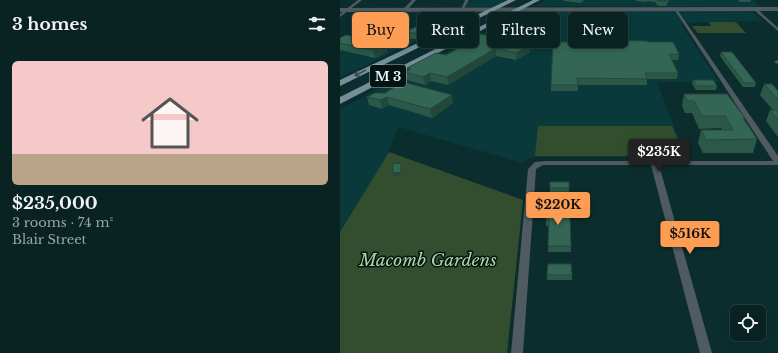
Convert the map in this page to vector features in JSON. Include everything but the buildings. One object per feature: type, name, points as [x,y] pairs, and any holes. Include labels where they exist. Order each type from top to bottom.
[{"type":"main road","name":"M 3","points":[[479,16],[513,0]]},
{"type":"main road","name":"M 3","points":[[479,30],[536,0]]},
{"type":"main road","points":[[479,27],[483,28]]},
{"type":"main road","name":"M 3","points":[[340,83],[417,46]]},
{"type":"main road","name":"M 3","points":[[340,101],[443,48]]},
{"type":"main road","points":[[380,64],[383,71],[395,73]]},
{"type":"main road","points":[[340,86],[350,90],[350,96]]},
{"type":"street","points":[[340,16],[360,0]]},
{"type":"street","points":[[403,12],[414,0]]},
{"type":"street","points":[[462,9],[467,0]]},
{"type":"street","points":[[676,9],[778,163]]},
{"type":"street","points":[[754,9],[778,30]]},
{"type":"street","points":[[340,10],[778,9]]},
{"type":"street","points":[[517,353],[532,169],[535,166],[540,163],[778,163]]},
{"type":"street","points":[[654,163],[706,353]]},
{"type":"shaded area","points":[[474,0],[508,0],[493,7],[458,7]]},
{"type":"shaded area","points":[[547,0],[753,0],[761,7],[535,6]]},
{"type":"shaded area","points":[[752,11],[763,21],[680,23],[719,82],[657,82],[686,157],[534,157],[529,158],[523,163],[398,127],[389,152],[340,232],[340,109],[455,48],[479,48],[479,35],[487,31],[487,48],[560,48],[560,12],[523,12]]},
{"type":"shaded area","points":[[417,27],[417,41],[409,45],[409,31]]},
{"type":"shaded area","points":[[351,35],[352,48],[402,48],[340,77],[340,45]]},
{"type":"green space","points":[[709,22],[736,22],[746,33],[698,33],[692,26],[711,26]]},
{"type":"green space","points":[[538,126],[672,126],[685,156],[535,156]]},
{"type":"green space","name":"Macomb Gardens","points":[[389,152],[523,200],[507,353],[340,353],[340,232]]}]
